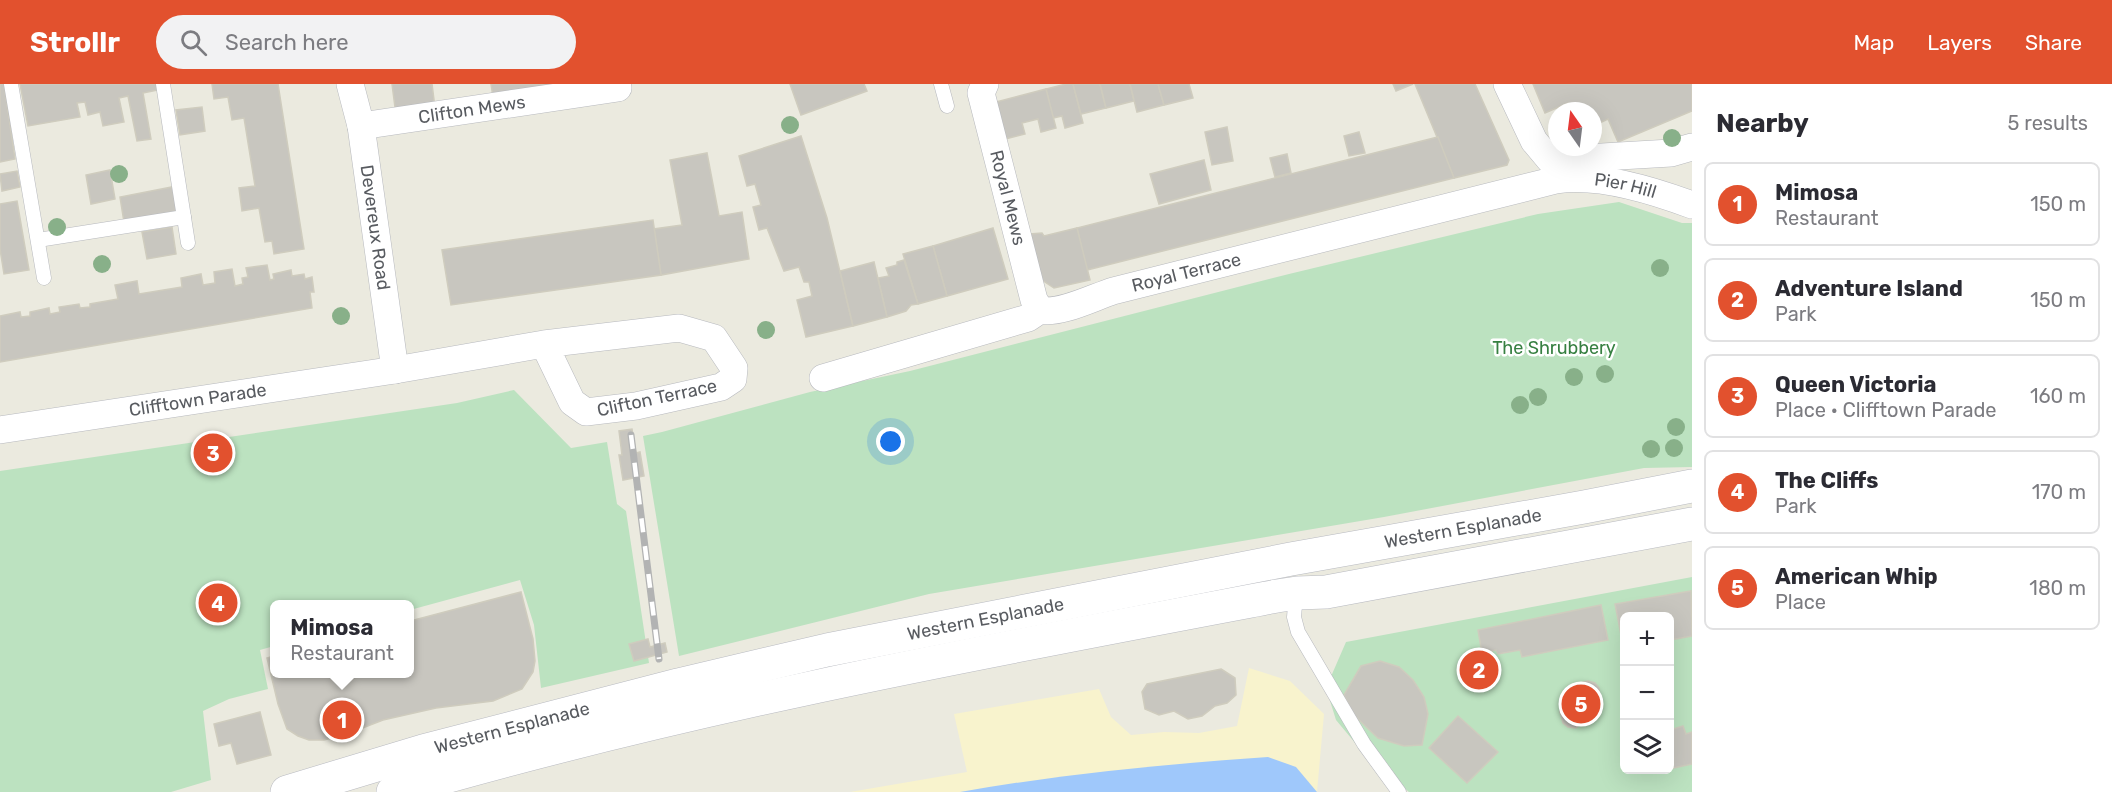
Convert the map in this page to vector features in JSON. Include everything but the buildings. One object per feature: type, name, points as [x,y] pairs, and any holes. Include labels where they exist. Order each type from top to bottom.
[{"type":"street","name":"Devereux Road","points":[[350,84],[361,126],[395,370]]},
{"type":"street","name":"Royal Mews","points":[[985,84],[981,93],[1034,300],[1040,310]]},
{"type":"street","points":[[1507,84],[1534,141],[1553,170],[1685,153]]},
{"type":"street","name":"Clifton Mews","points":[[361,126],[618,87]]},
{"type":"street","name":"Royal Terrace","points":[[823,378],[1028,318],[1040,310],[1048,312],[1113,291],[1553,170]]},
{"type":"street","name":"Pier Hill","points":[[1553,170],[1568,178],[1595,180],[1658,193],[1692,205]]},
{"type":"street","name":"Clifton Terrace","points":[[395,370],[544,344],[679,328],[714,338],[734,368],[733,379],[721,387],[636,406],[586,412],[572,402],[544,344]]},
{"type":"street","name":"Clifftown Parade","points":[[0,430],[395,370]]},
{"type":"street","name":"Western Esplanade","points":[[393,792],[472,769],[829,682],[1572,510],[1692,486]]},
{"type":"street","name":"Western Esplanade","points":[[288,792],[423,751],[678,685],[827,650],[1294,576],[1326,592],[1692,525]]},
{"type":"lane","points":[[11,84],[44,278]]},
{"type":"lane","points":[[163,84],[188,243]]},
{"type":"lane","points":[[941,84],[947,106]]},
{"type":"lane","points":[[38,240],[184,217]]},
{"type":"lane","points":[[1294,576],[1293,617],[1298,632],[1364,744],[1399,792]]},
{"type":"green space","name":"The Shrubbery","points":[[1619,202],[1682,223],[1692,223],[1692,467],[1644,468],[1384,517],[929,594],[679,656],[643,436],[810,392],[910,371],[1289,274],[1538,214]]},
{"type":"green space","points":[[514,390],[571,448],[607,442],[617,504],[626,511],[649,663],[541,688],[534,625],[520,580],[414,609],[414,600],[270,600],[270,647],[260,650],[268,689],[229,699],[203,711],[211,780],[171,792],[0,792],[0,471],[457,403]]},
{"type":"green space","points":[[1692,577],[1692,792],[1409,792],[1366,756],[1336,720],[1326,688],[1346,642]]},
{"type":"sand","points":[[1249,668],[1290,681],[1324,714],[1317,792],[850,792],[967,772],[954,714],[1099,689],[1111,717],[1131,735],[1164,732],[1199,733],[1237,726]]},
{"type":"water","points":[[1268,757],[1296,767],[1317,792],[960,792],[1114,770]]},
{"type":"railway","points":[[631,435],[659,659]]},
{"type":"place","name":"Queen Victoria","points":[[213,453]]},
{"type":"place","name":"The Cliffs","points":[[218,603]]},
{"type":"place","name":"Adventure Island","points":[[1479,670]]},
{"type":"place","name":"American Whip","points":[[1581,704]]},
{"type":"place","name":"Mimosa","points":[[342,720]]}]
